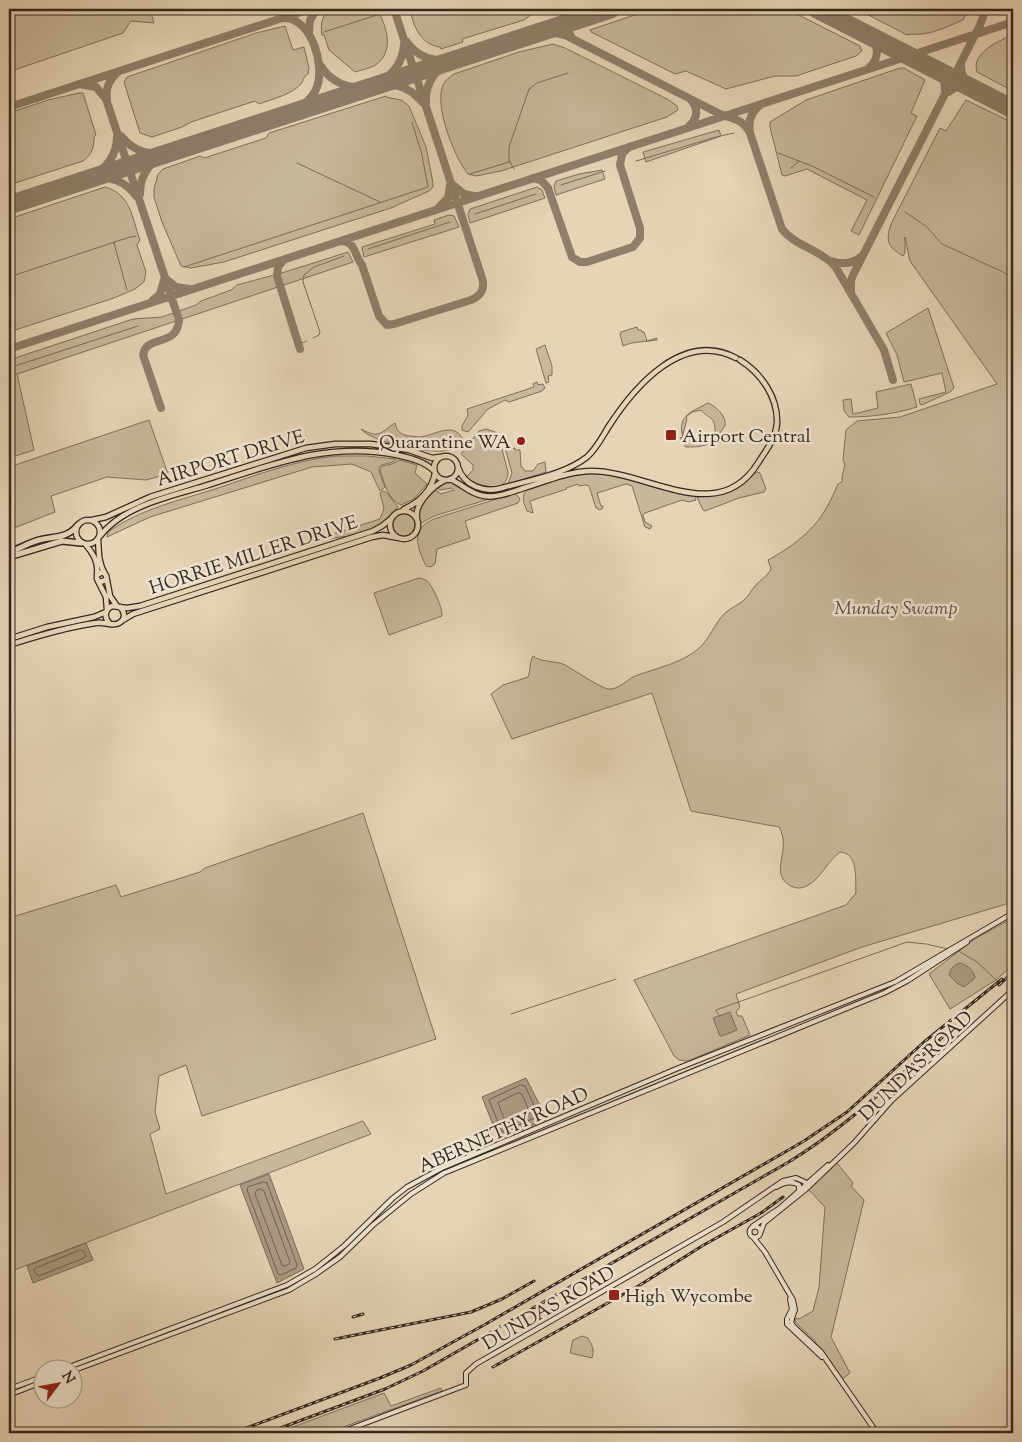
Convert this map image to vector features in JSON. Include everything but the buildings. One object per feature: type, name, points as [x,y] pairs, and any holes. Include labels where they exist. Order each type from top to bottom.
[{"type":"highway","points":[[9,552],[37,541],[64,536],[71,533],[78,525]]},
{"type":"highway","points":[[9,557],[62,541],[83,543]]},
{"type":"main road","points":[[435,472],[439,478],[448,480],[472,492],[489,496],[506,494],[560,476],[590,471],[618,474],[691,494],[708,495],[725,491],[741,482],[755,468],[773,439],[777,423],[776,408],[768,389],[757,374],[738,359],[720,352],[702,350],[687,353],[666,364],[648,378],[609,426],[596,448],[570,468],[490,490],[478,488],[468,482],[461,475],[458,467],[452,458],[448,456],[440,457],[435,463],[432,484],[412,506],[400,511],[392,518],[390,528],[393,533],[399,538],[408,538],[414,534],[418,526],[417,510],[429,492],[440,482],[448,480],[456,475],[458,467]]},
{"type":"main road","name":"AIRPORT DRIVE","points":[[92,520],[106,517],[150,497],[306,448],[341,444],[371,444],[402,449],[432,458],[440,457]]},
{"type":"main road","name":"AIRPORT DRIVE","points":[[99,538],[112,522],[140,508],[306,455],[340,450],[374,451],[412,458],[426,464],[435,472]]},
{"type":"main road","points":[[400,511],[410,512],[417,518]]},
{"type":"main road","name":"HORRIE MILLER DRIVE","points":[[118,607],[140,606],[344,541],[379,528],[392,518]]},
{"type":"main road","points":[[9,645],[82,625],[100,622],[110,624],[116,624],[123,620],[124,612],[111,598],[105,574],[98,558],[99,526],[92,520],[84,520],[78,525],[76,534],[94,555],[97,566],[96,579],[106,597],[106,618],[110,624]]},
{"type":"main road","name":"HORRIE MILLER DRIVE","points":[[123,620],[133,614],[372,537],[399,538]]},
{"type":"main road","points":[[83,543],[93,544],[99,538]]},
{"type":"main road","points":[[97,575],[100,572],[105,574]]},
{"type":"main road","points":[[98,582],[106,580]]},
{"type":"main road","points":[[9,639],[47,627],[94,617],[112,606],[118,607]]},
{"type":"main road","name":"ABERNETHY ROAD","points":[[82,1367],[287,1285],[315,1269],[344,1246],[393,1198],[407,1187],[442,1168],[676,1069],[895,982],[1013,913]]},
{"type":"main road","name":"ABERNETHY ROAD","points":[[82,1363],[289,1290],[340,1257],[373,1225],[410,1194],[444,1173],[884,993],[930,967],[973,937]]},
{"type":"main road","name":"DUNDAS ROAD","points":[[767,1219],[806,1187],[811,1180],[862,1136],[892,1100],[1013,990]]},
{"type":"main road","name":"DUNDAS ROAD","points":[[767,1219],[836,1160]]},
{"type":"main road","points":[[796,1178],[811,1180]]},
{"type":"main road","points":[[796,1178],[806,1187]]},
{"type":"main road","name":"DUNDAS ROAD","points":[[339,1433],[466,1385],[466,1373],[476,1364],[723,1222],[786,1179],[796,1178]]},
{"type":"main road","name":"DUNDAS ROAD","points":[[772,1189],[788,1182],[798,1184]]},
{"type":"main road","points":[[798,1184],[806,1187]]},
{"type":"main road","points":[[798,1184],[800,1187],[799,1192]]},
{"type":"main road","points":[[765,1252],[749,1233],[752,1226],[767,1219]]},
{"type":"main road","points":[[753,1237],[757,1237],[767,1219]]},
{"type":"main road","points":[[752,1226],[758,1227],[765,1252],[795,1308],[792,1324],[816,1347],[877,1433]]},
{"type":"main road","points":[[287,1285],[289,1290]]},
{"type":"main road","points":[[790,1296],[792,1309],[787,1319],[787,1324],[809,1343],[827,1363]]},
{"type":"main road","points":[[9,1389],[32,1380]]},
{"type":"main road","points":[[9,1395],[32,1386]]},
{"type":"green space","points":[[9,9],[150,9],[154,23],[131,21],[123,33],[14,70],[9,65],[9,20],[11,20]]},
{"type":"green space","points":[[333,9],[335,11],[345,9],[377,9],[386,29],[387,44],[383,58],[377,64],[355,72],[329,50],[324,35],[322,35],[321,27],[326,13]]},
{"type":"green space","points":[[410,9],[545,9],[536,11],[524,20],[462,39],[463,42],[441,49],[428,43],[419,34],[413,22]]},
{"type":"green space","points":[[652,9],[787,9],[860,46],[862,51],[856,56],[796,76],[775,76],[726,89],[686,71],[675,74],[590,30]]},
{"type":"green space","points":[[857,9],[968,9],[963,20],[954,24],[928,33],[907,35]]},
{"type":"green space","points":[[285,26],[293,50],[304,47],[309,68],[308,74],[297,88],[259,104],[255,101],[152,137],[140,133],[124,82],[127,77],[256,33]]},
{"type":"green space","points":[[1010,36],[1013,38],[1013,91],[977,72],[976,65],[981,54],[986,49]]},
{"type":"green space","points":[[553,44],[565,48],[669,100],[677,106],[678,110],[667,117],[501,171],[476,176],[468,174],[457,156],[443,118],[441,94],[443,85],[454,74],[519,52]]},
{"type":"green space","points":[[904,68],[925,80],[911,113],[917,116],[859,235],[851,231],[867,200],[807,169],[785,176],[782,175],[770,122],[806,100]]},
{"type":"green space","points":[[83,93],[96,135],[89,156],[83,161],[9,185],[9,113],[48,100]]},
{"type":"green space","points":[[386,96],[401,100],[409,106],[426,147],[433,183],[433,187],[429,191],[391,208],[224,262],[191,268],[181,266],[162,222],[154,197],[158,174],[163,169],[200,156],[204,158],[266,138],[269,133]]},
{"type":"green space","name":"Munday Swamp","points":[[966,100],[1013,123],[1013,902],[862,947],[736,994],[740,1007],[736,1012],[738,1016],[742,1016],[750,1035],[688,1061],[679,1060],[674,1056],[634,980],[846,905],[856,893],[856,875],[853,862],[850,857],[840,852],[812,883],[802,888],[796,888],[785,882],[781,876],[783,836],[779,827],[691,811],[652,693],[512,739],[491,694],[503,685],[528,677],[533,656],[540,660],[565,665],[605,688],[612,689],[635,676],[676,662],[691,654],[702,645],[725,613],[742,602],[768,574],[771,569],[768,560],[784,551],[799,539],[819,519],[838,484],[842,482],[845,465],[843,460],[846,430],[857,421],[900,417],[997,384],[910,261],[905,237],[905,253],[903,256],[891,246],[888,238],[892,222],[940,128],[946,131]]},
{"type":"green space","points":[[719,130],[721,136],[646,162],[643,152]]},
{"type":"green space","points":[[602,170],[605,179],[556,195],[554,186],[556,181]]},
{"type":"green space","points":[[105,187],[114,190],[120,195],[132,215],[140,240],[137,245],[146,272],[144,282],[135,289],[114,298],[9,332],[9,219]]},
{"type":"green space","points":[[537,187],[542,190],[545,198],[470,223],[468,214],[470,209]]},
{"type":"green space","points":[[449,215],[454,216],[459,227],[364,257],[362,247],[435,224],[434,220]]},
{"type":"green space","points":[[348,252],[353,262],[17,374],[34,450],[9,458],[9,360],[133,319],[162,317],[196,305],[201,301],[231,290],[237,285]]},
{"type":"green space","points":[[928,308],[954,388],[950,392],[922,405],[919,399],[946,392],[942,373],[904,382],[897,355],[886,333]]},
{"type":"green space","points":[[637,327],[638,330],[644,332],[647,341],[623,346],[620,334]]},
{"type":"green space","points":[[545,345],[552,366],[552,375],[548,376],[549,382],[546,383],[536,349]]},
{"type":"green space","points":[[537,382],[538,385],[543,384],[545,388],[542,391],[509,402],[505,400],[488,409],[468,432],[462,430],[468,415],[467,409],[534,387],[533,384]]},
{"type":"green space","points":[[911,384],[917,407],[891,413],[849,417],[844,411],[843,400],[851,399],[853,414],[878,408],[876,392]]},
{"type":"green space","points":[[708,403],[717,409],[725,422],[718,435],[715,433],[711,418],[701,410],[692,412],[686,417],[692,411]]},
{"type":"green space","points":[[686,417],[683,434],[698,443],[706,442],[714,436],[717,438],[706,445],[686,447],[680,438],[683,437],[682,424]]},
{"type":"green space","points":[[149,420],[168,474],[146,480],[107,477],[51,496],[55,512],[9,530],[9,467]]},
{"type":"green space","points":[[395,423],[399,432],[409,436],[423,437],[440,431],[450,430],[459,433],[462,438],[449,450],[435,451],[400,446],[376,438],[361,429],[372,434],[379,434]]},
{"type":"green space","points":[[486,429],[498,434],[508,472],[506,480],[497,487],[477,484],[466,477],[473,470],[473,465],[461,454],[479,431]]},
{"type":"green space","points":[[508,442],[510,449],[520,450],[521,466],[525,471],[533,471],[538,464],[545,462],[546,472],[508,484],[512,473],[504,444]]},
{"type":"green space","points":[[336,456],[367,456],[396,459],[379,467],[385,487],[380,491],[371,472],[352,464],[312,467],[150,517],[107,537],[108,532],[120,524],[161,506],[276,469]]},
{"type":"green space","points":[[399,460],[417,465],[415,473],[427,484],[414,499],[401,505],[390,495],[380,470],[382,466]]},
{"type":"green space","points":[[597,472],[629,478],[695,496],[696,500],[689,502],[682,500],[645,513],[643,515],[645,522],[652,526],[650,529],[645,527],[632,486],[626,484],[597,493],[601,506],[603,506],[600,510],[596,508],[589,486],[579,486],[578,484],[530,501],[533,513],[527,511],[523,497],[528,489],[565,477]]},
{"type":"green space","points":[[757,472],[760,473],[766,489],[764,492],[739,498],[705,511],[703,510],[697,497],[730,491]]},
{"type":"green space","points":[[446,482],[455,483],[475,496],[489,499],[434,516],[421,523],[419,510],[434,489],[441,494],[454,490],[452,488],[440,490],[436,487]]},
{"type":"green space","points":[[383,491],[387,493],[398,507],[383,522],[363,533],[328,539],[327,536],[380,519],[384,508],[380,493]]},
{"type":"green space","points":[[515,493],[520,499],[518,503],[465,521],[470,538],[437,549],[435,564],[430,567],[426,566],[420,552],[418,539],[421,528],[426,523]]},
{"type":"green space","points":[[403,512],[411,516],[415,524],[411,532],[403,536],[395,532],[391,524],[395,516]]},
{"type":"green space","points":[[419,578],[427,581],[432,588],[439,603],[442,616],[389,635],[374,593]]},
{"type":"green space","points":[[363,813],[436,1039],[202,1116],[186,1065],[159,1076],[155,1112],[160,1129],[150,1134],[166,1194],[363,1121],[371,1134],[9,1272],[9,918],[116,885],[121,897],[200,872],[205,868]]},
{"type":"green space","points":[[1013,918],[1013,965],[996,980],[950,1009],[929,974],[976,938]]},
{"type":"green space","points":[[837,1163],[853,1183],[851,1186],[864,1200],[831,1337],[850,1373],[842,1379],[814,1340],[795,1322],[796,1318],[799,1319],[813,1311],[819,1287],[825,1207],[808,1189]]},
{"type":"green space","points":[[582,1336],[588,1338],[592,1345],[592,1358],[570,1353],[573,1340]]},
{"type":"green space","points":[[441,1388],[442,1391],[327,1433],[277,1433],[384,1393],[391,1406]]},
{"type":"water","points":[[961,963],[970,969],[975,978],[964,987],[949,975],[956,964]]},
{"type":"water","points":[[730,1012],[737,1030],[720,1036],[713,1018]]},
{"type":"water","points":[[526,1078],[547,1119],[499,1140],[482,1097]]},
{"type":"water","points":[[269,1174],[304,1269],[277,1283],[240,1185]]},
{"type":"water","points":[[86,1243],[93,1260],[33,1283],[27,1266]]},
{"type":"waterway","points":[[324,32],[377,15]]},
{"type":"waterway","points":[[514,169],[509,160],[509,147],[529,89],[537,83],[568,73]]},
{"type":"waterway","points":[[184,267],[428,187],[422,155],[412,122]]},
{"type":"waterway","points":[[636,161],[734,133]]},
{"type":"waterway","points":[[778,153],[812,166],[874,197]]},
{"type":"waterway","points":[[791,168],[799,161]]},
{"type":"waterway","points":[[470,174],[509,162]]},
{"type":"waterway","points":[[297,163],[380,202]]},
{"type":"waterway","points":[[561,185],[605,171]]},
{"type":"waterway","points":[[475,214],[536,194]]},
{"type":"waterway","points":[[905,212],[926,226],[942,244],[1003,272],[1013,279]]},
{"type":"waterway","points":[[368,249],[450,222]]},
{"type":"waterway","points":[[9,277],[136,236]]},
{"type":"waterway","points":[[114,243],[127,290]]},
{"type":"waterway","points":[[313,338],[319,335],[320,332],[303,282],[304,275],[314,267],[344,256]]},
{"type":"waterway","points":[[9,368],[138,326]]},
{"type":"waterway","points":[[302,343],[307,341]]},
{"type":"waterway","points":[[719,1016],[716,1010],[907,942],[948,949]]},
{"type":"waterway","points":[[957,950],[977,962],[996,980]]},
{"type":"waterway","points":[[511,1014],[616,979]]},
{"type":"taxiway","points":[[9,107],[310,9]]},
{"type":"taxiway","points":[[309,33],[310,20],[317,9]]},
{"type":"taxiway","points":[[340,241],[349,243],[354,249],[362,265],[379,316],[387,325],[471,300],[477,297],[482,290],[483,281],[394,9]]},
{"type":"taxiway","points":[[851,290],[853,275],[980,25],[983,9]]},
{"type":"taxiway","points":[[1004,9],[1013,14]]},
{"type":"taxiway","points":[[285,18],[294,20],[303,26],[314,45],[318,56],[319,68],[317,87],[312,96],[302,106],[289,113]]},
{"type":"taxiway","points":[[573,39],[569,29],[575,21]]},
{"type":"taxiway","points":[[9,349],[1013,22]]},
{"type":"taxiway","points":[[536,33],[550,32],[565,35],[744,125],[750,133],[782,229],[794,240],[823,256],[835,266],[884,350],[893,380]]},
{"type":"taxiway","points":[[868,35],[874,42],[877,51],[873,64],[869,68]]},
{"type":"taxiway","points":[[406,41],[420,55],[438,60],[451,60]]},
{"type":"taxiway","points":[[379,83],[397,67],[402,56],[404,44]]},
{"type":"taxiway","points":[[896,49],[913,52]]},
{"type":"taxiway","points":[[426,102],[426,95],[433,76],[455,60]]},
{"type":"taxiway","points":[[320,65],[330,77],[342,84],[355,87],[370,87]]},
{"type":"taxiway","points":[[948,92],[956,87],[971,88],[964,78],[961,66]]},
{"type":"taxiway","points":[[934,68],[944,79],[945,91]]},
{"type":"taxiway","points":[[107,100],[108,85],[117,73]]},
{"type":"taxiway","points":[[79,84],[96,87],[106,99],[179,320],[177,329],[173,334],[150,345],[145,349],[143,355],[161,408]]},
{"type":"taxiway","points":[[375,85],[389,84],[407,89],[422,102]]},
{"type":"taxiway","points":[[688,127],[694,121],[696,113],[695,106],[690,99]]},
{"type":"taxiway","points":[[750,132],[749,124],[751,117],[760,105]]},
{"type":"taxiway","points":[[88,179],[109,162],[115,150],[117,136]]},
{"type":"taxiway","points":[[121,136],[131,146],[143,152],[170,152]]},
{"type":"taxiway","points":[[533,178],[541,180],[548,188],[572,257],[580,262],[587,262],[633,247],[640,238],[640,228],[620,165],[622,154],[629,147]]},
{"type":"taxiway","points":[[140,194],[140,187],[146,171],[164,155]]},
{"type":"taxiway","points":[[92,178],[99,177],[122,183],[136,196]]},
{"type":"taxiway","points":[[452,184],[464,194],[474,196]]},
{"type":"taxiway","points":[[439,207],[448,198],[450,185]]},
{"type":"taxiway","points":[[831,261],[848,263],[862,256]]},
{"type":"taxiway","points":[[284,260],[278,267],[277,276],[300,349]]},
{"type":"taxiway","points":[[166,279],[176,287],[189,289]]},
{"type":"taxiway","points":[[152,301],[160,294],[164,280]]},
{"type":"runway","points":[[9,205],[611,9]]},
{"type":"runway","points":[[817,9],[1013,109]]},
{"type":"railway","points":[[999,985],[1013,972]]},
{"type":"railway","points":[[233,1433],[411,1365],[804,1141],[847,1112],[924,1042],[1002,979]]},
{"type":"railway","points":[[267,1433],[385,1389],[423,1371],[787,1163],[854,1116],[955,1026]]},
{"type":"railway","points":[[493,1367],[640,1285],[702,1246],[761,1213],[783,1197]]},
{"type":"railway","points":[[335,1339],[471,1312],[502,1299],[534,1281]]},
{"type":"railway","points":[[353,1317],[363,1314]]},
{"type":"place","name":"Airport Central","points":[[671,435]]},
{"type":"place","name":"Quarantine WA","points":[[521,441]]},
{"type":"place","name":"High Wycombe","points":[[614,1295]]}]
